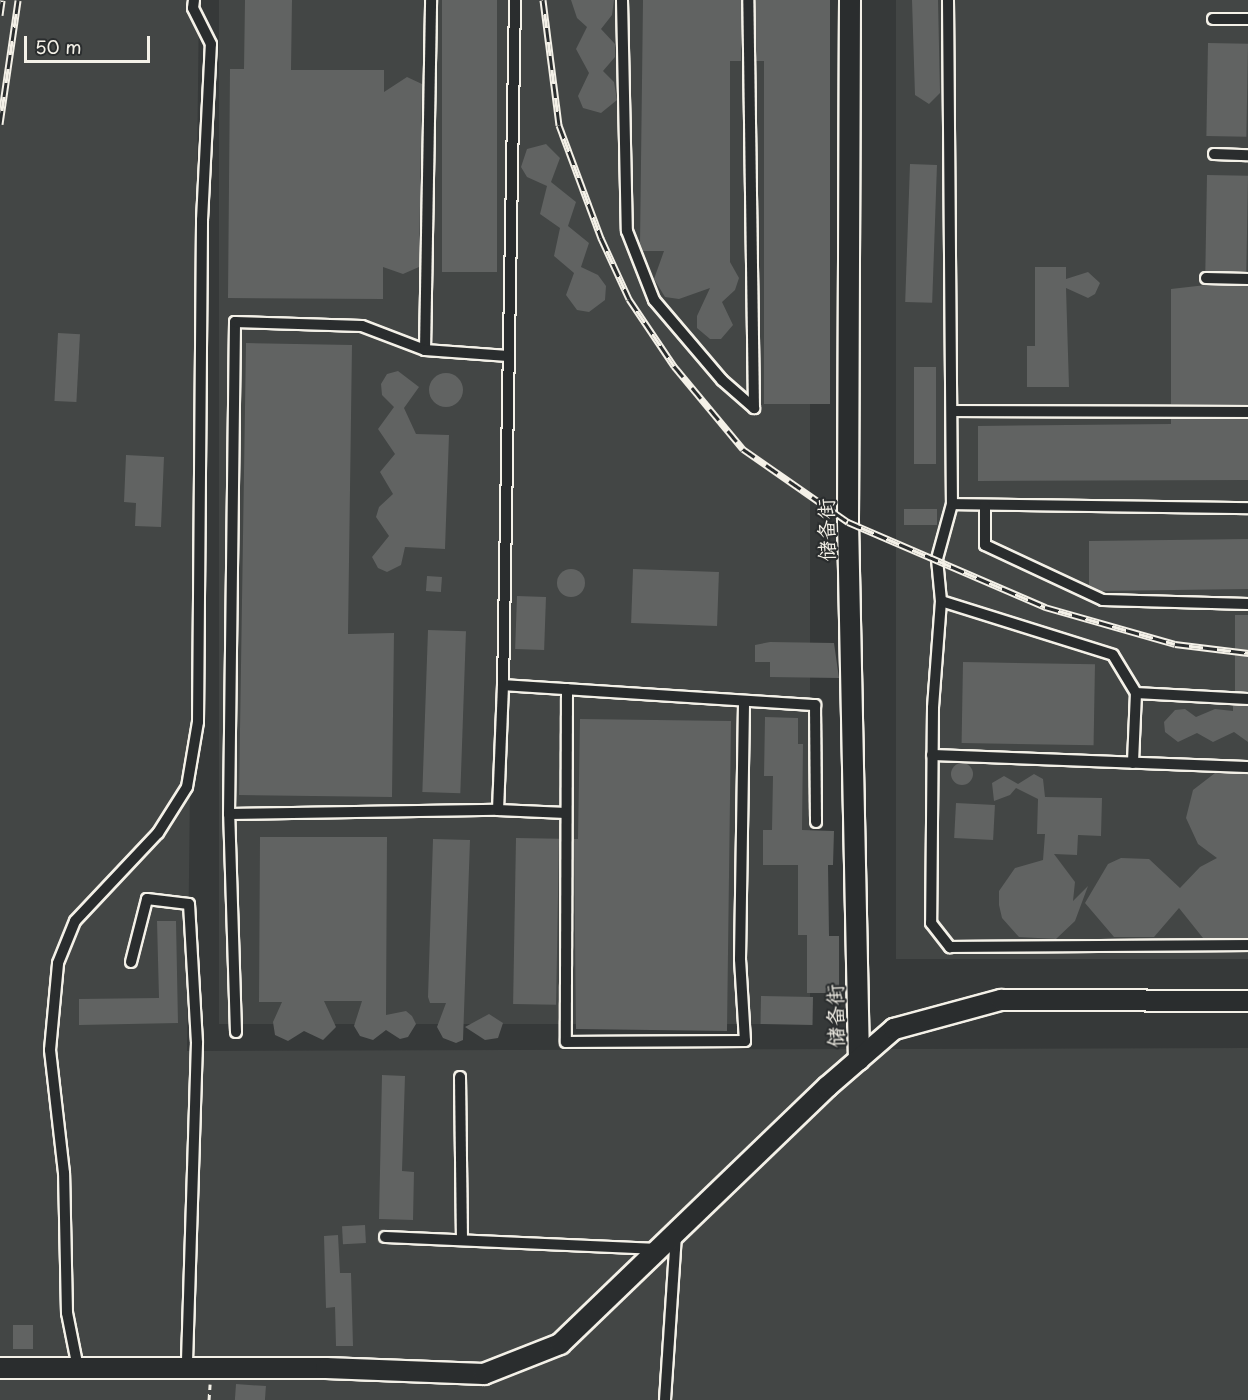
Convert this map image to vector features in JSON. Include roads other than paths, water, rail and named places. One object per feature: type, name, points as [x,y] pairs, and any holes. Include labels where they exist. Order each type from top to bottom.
[{"type":"street","name":"储备街","points":[[850,0],[848,522],[859,1060]]},
{"type":"street","points":[[0,1368],[187,1368],[484,1374],[560,1344],[894,1029],[1001,1000],[1248,1001]]},
{"type":"lane","points":[[78,1368],[67,1313],[64,1173],[50,1050],[58,963],[75,921],[158,833],[187,787],[198,722],[202,220],[211,44],[193,8],[194,0]]},
{"type":"lane","points":[[425,350],[431,0]]},
{"type":"lane","points":[[498,810],[503,685],[515,0]]},
{"type":"lane","points":[[622,0],[627,231],[654,300],[722,380],[754,408],[748,0]]},
{"type":"lane","points":[[948,0],[952,504],[937,559],[942,601],[932,755],[931,923],[950,947],[1248,945]]},
{"type":"lane","points":[[1213,18],[1248,19]]},
{"type":"lane","points":[[1214,154],[1248,155]]},
{"type":"lane","points":[[1206,278],[1248,279]]},
{"type":"lane","points":[[236,1032],[229,814],[235,322],[362,326],[425,350],[508,356]]},
{"type":"lane","points":[[952,411],[1248,412]]},
{"type":"lane","points":[[952,504],[1248,508]]},
{"type":"lane","points":[[985,505],[985,545],[1103,600],[1248,604]]},
{"type":"lane","points":[[942,601],[1113,654],[1137,693],[1133,762]]},
{"type":"lane","points":[[503,685],[815,705],[816,822]]},
{"type":"lane","points":[[567,689],[566,1042],[745,1041],[740,959],[744,700]]},
{"type":"lane","points":[[1137,693],[1248,699]]},
{"type":"lane","points":[[932,755],[1248,767]]},
{"type":"lane","points":[[229,814],[498,810],[566,813]]},
{"type":"lane","points":[[131,962],[147,899],[189,904],[197,1043],[187,1368]]},
{"type":"lane","points":[[460,1077],[462,1239]]},
{"type":"lane","points":[[664,1400],[676,1233]]},
{"type":"lane","points":[[385,1237],[659,1249]]},
{"type":"railway","points":[[0,15],[2,0]]},
{"type":"railway","points":[[0,124],[18,0]]},
{"type":"railway","points":[[543,0],[559,125],[601,238],[629,299],[674,366],[743,449],[848,522],[1045,607],[1175,644],[1248,653]]}]
